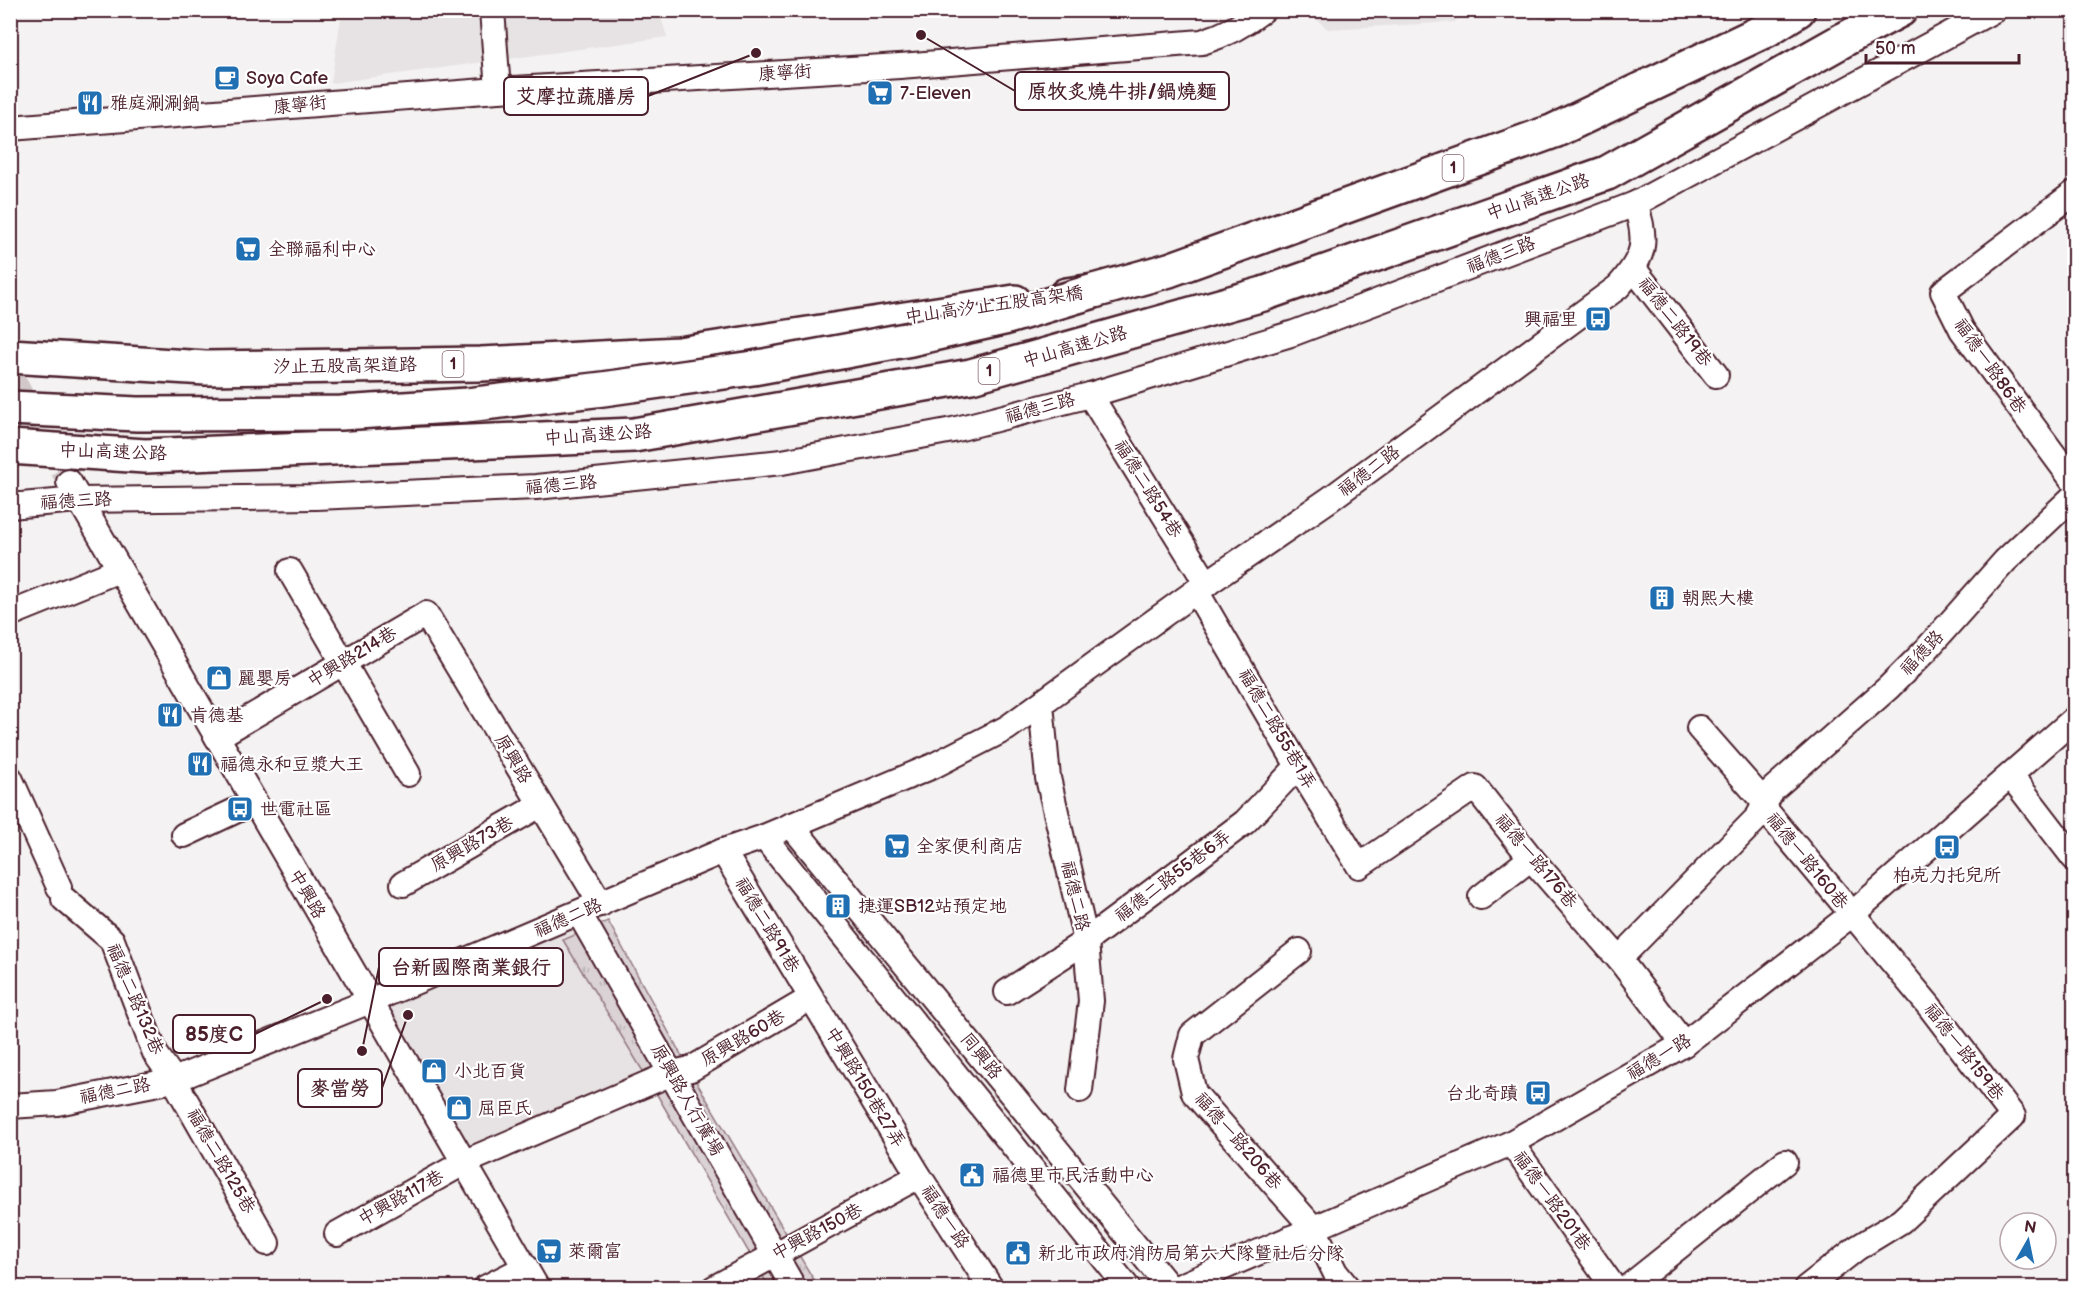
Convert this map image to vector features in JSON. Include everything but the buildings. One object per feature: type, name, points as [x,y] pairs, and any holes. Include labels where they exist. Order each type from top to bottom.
[{"type":"highway","name":"1","points":[[10,408],[148,414],[341,413],[466,405],[753,368],[911,339],[1004,318],[1168,270],[1554,131],[1768,29],[1798,10]]},
{"type":"highway","name":"中山高速公路","points":[[10,447],[145,456],[634,435],[971,376],[1263,294],[1607,173],[1900,10]]},
{"type":"highway","name":"中山高汐止五股高架橋","points":[[894,320],[1094,291]]},
{"type":"highway","name":"汐止五股高架道路","points":[[10,356],[206,368],[482,364],[679,354],[894,320]]},
{"type":"street","points":[[492,10],[498,90]]},
{"type":"street","name":"康寧街","points":[[10,128],[498,90],[900,66],[1202,42],[1243,25],[1263,10]]},
{"type":"street","name":"福德三路","points":[[10,506],[74,491],[316,497],[485,491],[702,472],[782,462],[953,430],[1090,394],[1294,333],[1635,204],[1994,10]]},
{"type":"street","name":"福德一路86巷","points":[[2074,193],[1943,292],[1962,330],[2074,482]]},
{"type":"street","name":"福德二路","points":[[10,1106],[57,1103],[174,1080],[370,1001],[723,851],[764,837],[933,766],[1007,728],[1202,587],[1340,492],[1618,287],[1634,269],[1641,255],[1644,226],[1635,204]]},
{"type":"street","name":"福德二路19巷","points":[[1634,269],[1716,375]]},
{"type":"street","name":"福德二路54巷","points":[[1090,394],[1202,587]]},
{"type":"street","name":"中興路","points":[[74,491],[537,1287]]},
{"type":"street","name":"福德路","points":[[1619,959],[1758,817],[1772,789],[1888,688],[1925,651],[2005,561],[2074,496]]},
{"type":"street","points":[[10,614],[119,570]]},
{"type":"street","points":[[290,571],[408,774]]},
{"type":"street","name":"福德二路55巷1弄","points":[[1202,587],[1298,766],[1359,866]]},
{"type":"street","name":"中興路214巷","points":[[217,738],[426,614]]},
{"type":"street","name":"原興路","points":[[426,614],[540,805],[590,909]]},
{"type":"street","name":"福德二路","points":[[1041,704],[1048,778],[1086,941],[1091,1001],[1080,1090]]},
{"type":"street","name":"福德一路","points":[[1176,1287],[1511,1143],[1684,1044],[1851,915],[2074,719]]},
{"type":"street","points":[[1699,728],[1764,805]]},
{"type":"street","name":"福德二路55巷6弄","points":[[1007,992],[1086,941],[1245,822],[1298,766]]},
{"type":"street","points":[[2011,776],[2074,857]]},
{"type":"street","name":"福德二路132巷","points":[[10,778],[61,893],[112,940],[155,1053],[174,1080]]},
{"type":"street","name":"福德一路176巷","points":[[1359,866],[1475,787],[1531,858],[1619,959],[1684,1044]]},
{"type":"street","points":[[184,835],[254,802]]},
{"type":"street","name":"原興路73巷","points":[[403,884],[540,805]]},
{"type":"street","name":"福德一路160巷","points":[[1764,805],[1851,915]]},
{"type":"street","name":"同興路","points":[[791,825],[1170,1287]]},
{"type":"street","name":"同興路","points":[[764,837],[1128,1287]]},
{"type":"street","name":"福德二路91巷","points":[[723,851],[811,998]]},
{"type":"street","points":[[1481,897],[1531,858]]},
{"type":"street","name":"原興路人行廣場","points":[[590,909],[672,1073],[794,1287]]},
{"type":"street","name":"福德一路159巷","points":[[1806,1287],[1857,1248],[1901,1221],[2013,1116],[1930,1007],[1851,915]]},
{"type":"street","name":"福德一路206巷","points":[[1299,951],[1192,1035],[1186,1059],[1194,1094],[1314,1229],[1335,1272],[1348,1287]]},
{"type":"street","name":"原興路60巷","points":[[465,1162],[672,1073],[691,1069],[811,998]]},
{"type":"street","name":"中興路150巷27弄","points":[[811,998],[919,1176]]},
{"type":"street","name":"福德二路125巷","points":[[174,1080],[267,1243]]},
{"type":"street","name":"福德一路201巷","points":[[1511,1143],[1614,1287]]},
{"type":"street","name":"中興路117巷","points":[[337,1234],[465,1162]]},
{"type":"street","points":[[1627,1287],[1785,1162]]},
{"type":"street","name":"福德一路","points":[[919,1176],[991,1287]]},
{"type":"street","name":"中興路150巷","points":[[714,1287],[919,1176]]},
{"type":"street","points":[[485,1287],[525,1267]]},
{"type":"shaded area","points":[[1528,10],[1643,11],[1529,20]]},
{"type":"shaded area","points":[[342,11],[659,11],[667,37],[331,83]]},
{"type":"shaded area","points":[[1306,11],[1470,11],[1454,22],[1328,29]]},
{"type":"shaded area","points":[[576,921],[664,1071],[466,1153],[376,1004]]},
{"type":"green space","points":[[608,921],[691,1073],[818,1287],[769,1287],[652,1086],[563,940]]},
{"type":"tunnel","points":[[10,374],[69,482]]},
{"type":"place","name":"原牧炙燒牛排/鍋燒麵","points":[[921,35]]},
{"type":"place","name":"艾摩拉蔬膳房","points":[[756,53]]},
{"type":"place","name":"Soya Cafe","points":[[227,78]]},
{"type":"place","name":"7-Eleven","points":[[880,93]]},
{"type":"place","name":"雅庭涮涮鍋","points":[[90,103]]},
{"type":"place","name":"全聯福利中心","points":[[248,249]]},
{"type":"place","name":"興福里","points":[[1598,319]]},
{"type":"place","name":"朝熙大樓","points":[[1662,598]]},
{"type":"place","name":"麗嬰房","points":[[219,678]]},
{"type":"place","name":"肯德基","points":[[170,715]]},
{"type":"place","name":"福德永和豆漿大王","points":[[200,764]]},
{"type":"place","name":"世電社區","points":[[240,809]]},
{"type":"place","name":"全家便利商店","points":[[897,846]]},
{"type":"place","name":"柏克力托兒所","points":[[1947,847]]},
{"type":"place","name":"捷運SB12站預定地","points":[[838,906]]},
{"type":"place","name":"85度C","points":[[327,999]]},
{"type":"place","name":"麥當勞","points":[[408,1015]]},
{"type":"place","name":"台新國際商業銀行","points":[[362,1051]]},
{"type":"place","name":"小北百貨","points":[[434,1071]]},
{"type":"place","name":"台北奇蹟","points":[[1538,1093]]},
{"type":"place","name":"屈臣氏","points":[[459,1108]]},
{"type":"place","name":"福德里市民活動中心","points":[[972,1175]]},
{"type":"place","name":"萊爾富","points":[[549,1251]]},
{"type":"place","name":"新北市政府消防局第六大隊暨社后分隊","points":[[1018,1253]]}]
